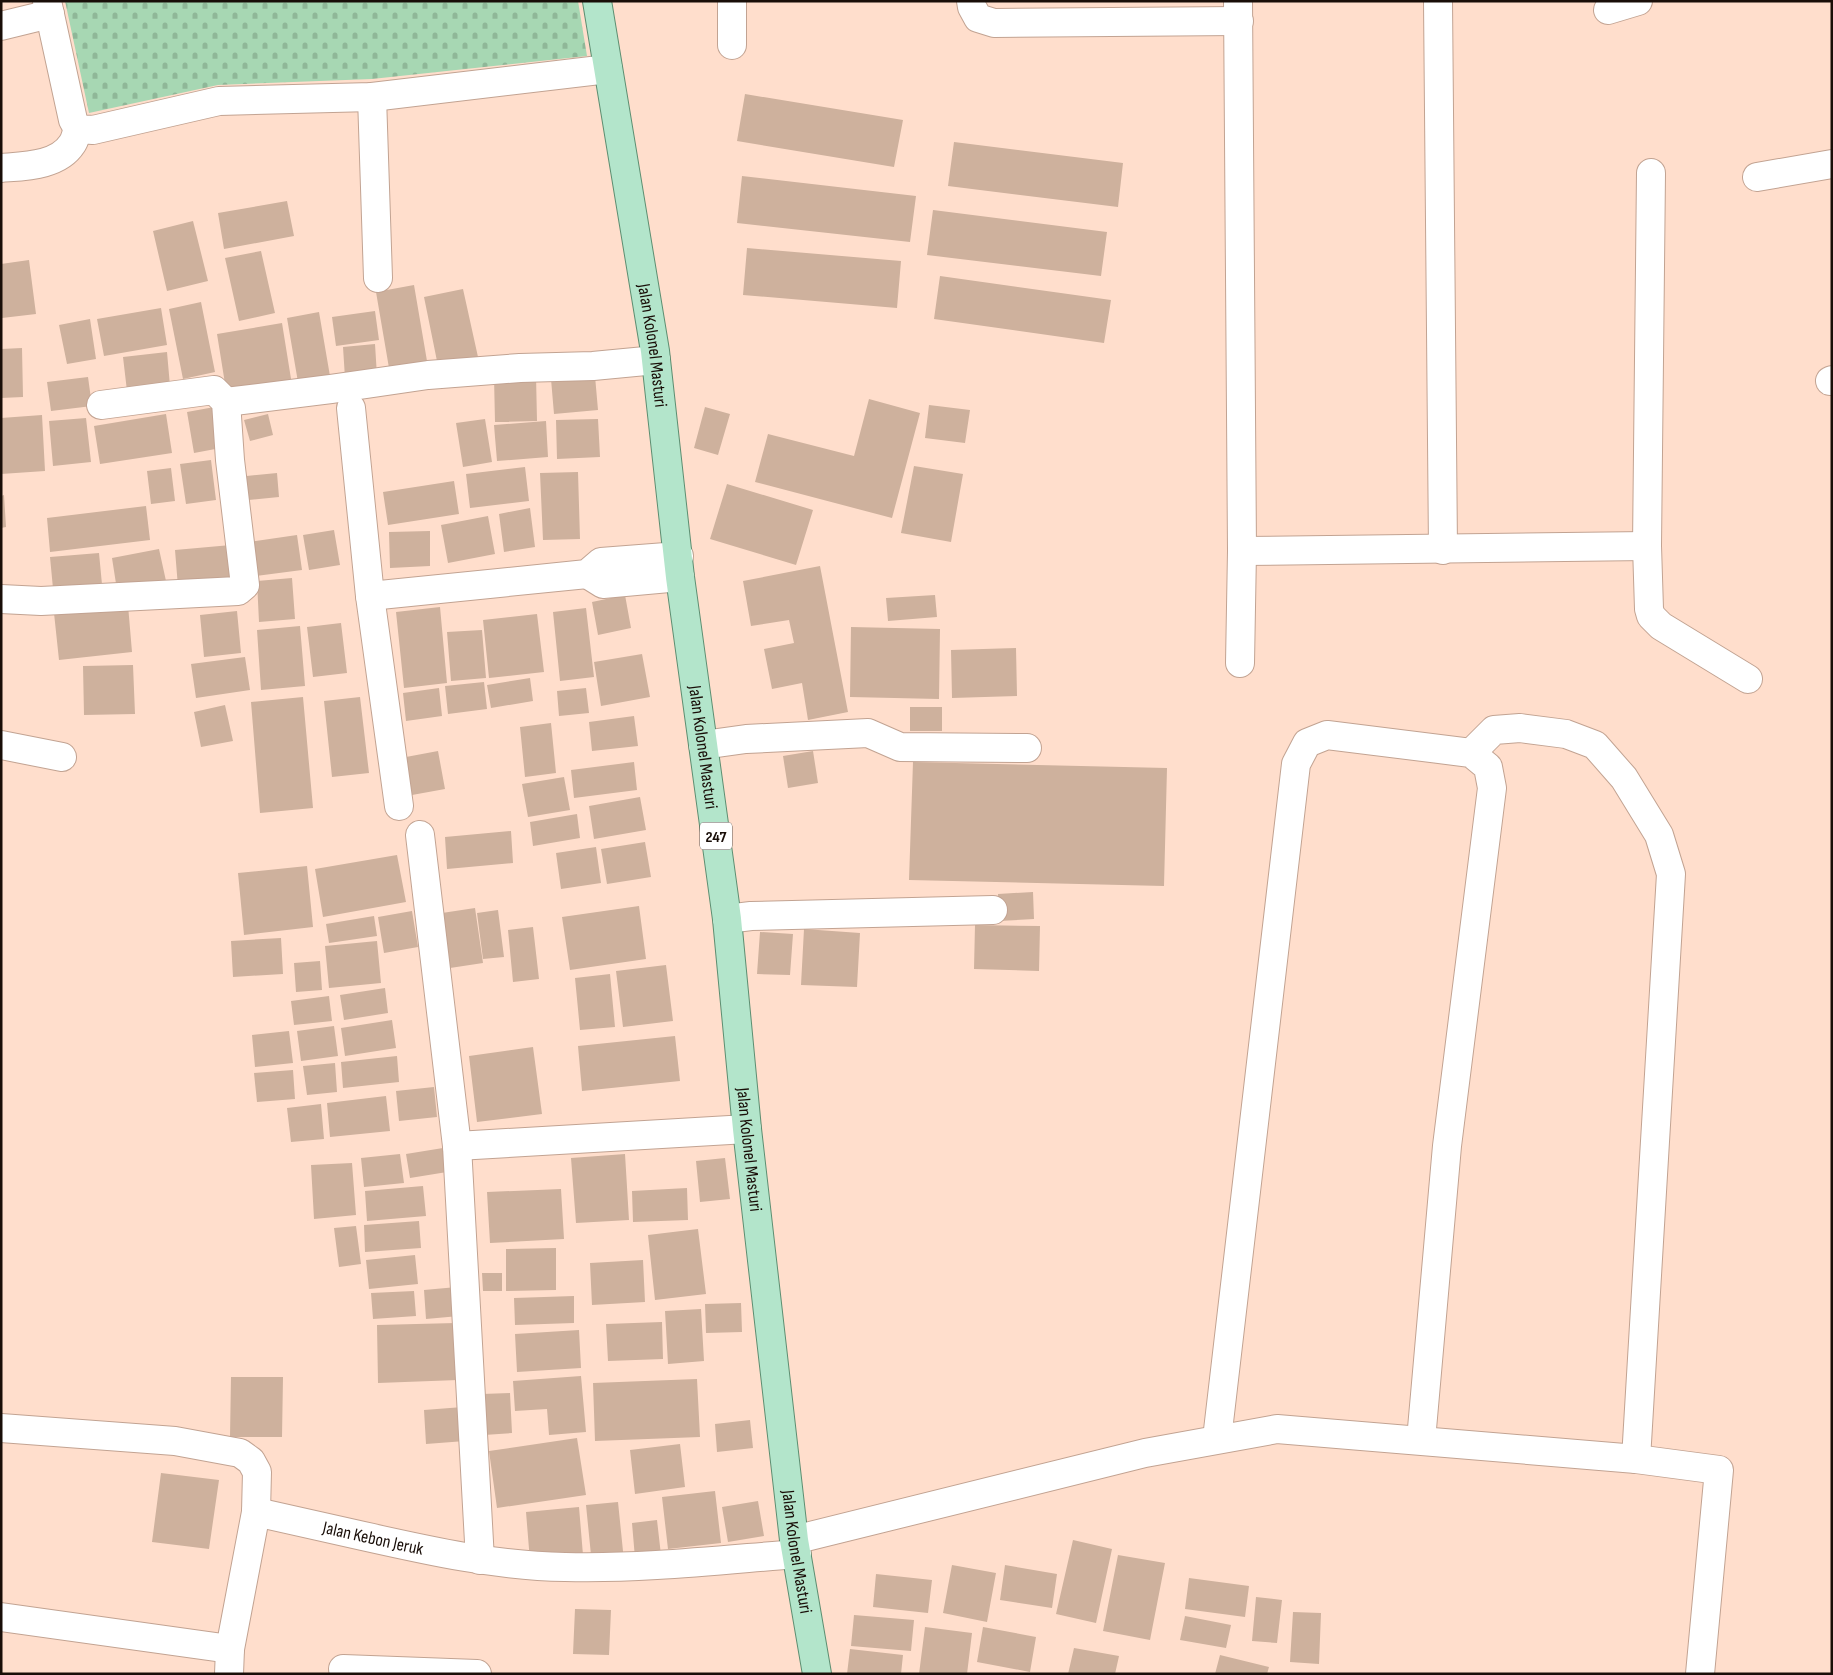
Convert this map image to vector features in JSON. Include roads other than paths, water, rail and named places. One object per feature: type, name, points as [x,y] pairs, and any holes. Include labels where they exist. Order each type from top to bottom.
[{"type":"main road","name":"Jalan Kolonel Masturi","points":[[597,1],[656,360],[680,567],[726,919],[747,1129],[795,1547],[817,1674]]},
{"type":"street","points":[[732,1],[732,45]]},
{"type":"street","points":[[971,1],[978,18],[994,23],[1239,11],[1242,551],[1240,663]]},
{"type":"street","points":[[1438,1],[1443,550]]},
{"type":"street","points":[[1608,10],[1638,1]]},
{"type":"street","points":[[1,26],[48,8],[73,120],[78,129]]},
{"type":"street","points":[[78,129],[93,130],[219,101],[372,97],[608,69]]},
{"type":"street","points":[[372,97],[378,278]]},
{"type":"street","points":[[1,168],[34,165],[61,155],[72,144],[78,129]]},
{"type":"street","points":[[1757,177],[1832,164]]},
{"type":"street","points":[[1651,173],[1647,546],[1649,609],[1651,616],[1661,626],[1748,679]]},
{"type":"street","points":[[226,402],[428,375],[520,368],[593,366],[656,360]]},
{"type":"street","points":[[1,598],[41,601],[238,591],[245,584],[230,460],[226,402],[214,390],[101,405]]},
{"type":"street","points":[[351,408],[370,596],[399,806]]},
{"type":"street","points":[[1242,551],[1647,546]]},
{"type":"street","points":[[370,596],[587,574],[603,584],[680,567]]},
{"type":"street","points":[[1471,753],[1494,730],[1520,728],[1566,734],[1595,746],[1624,778],[1659,835],[1670,874],[1636,1459]]},
{"type":"street","points":[[704,745],[746,739],[868,733],[900,747],[1027,748]]},
{"type":"street","points":[[1217,1439],[1296,764],[1307,743],[1327,734],[1471,753],[1488,767],[1492,788],[1447,1146],[1421,1440]]},
{"type":"street","points":[[1,745],[62,757]]},
{"type":"street","points":[[420,835],[458,1146],[480,1560]]},
{"type":"street","points":[[726,919],[751,916],[993,910]]},
{"type":"street","points":[[458,1146],[747,1129]]},
{"type":"street","points":[[1,1428],[175,1441],[240,1453],[251,1461],[257,1472],[256,1512],[229,1662],[3,1624]]},
{"type":"street","name":"Jalan Kebon Jeruk","points":[[256,1512],[480,1560],[565,1567],[630,1566],[795,1547],[1040,1478],[1145,1453],[1276,1429],[1636,1459],[1719,1470],[1700,1674]]},
{"type":"street","points":[[343,1669],[477,1674]]}]
